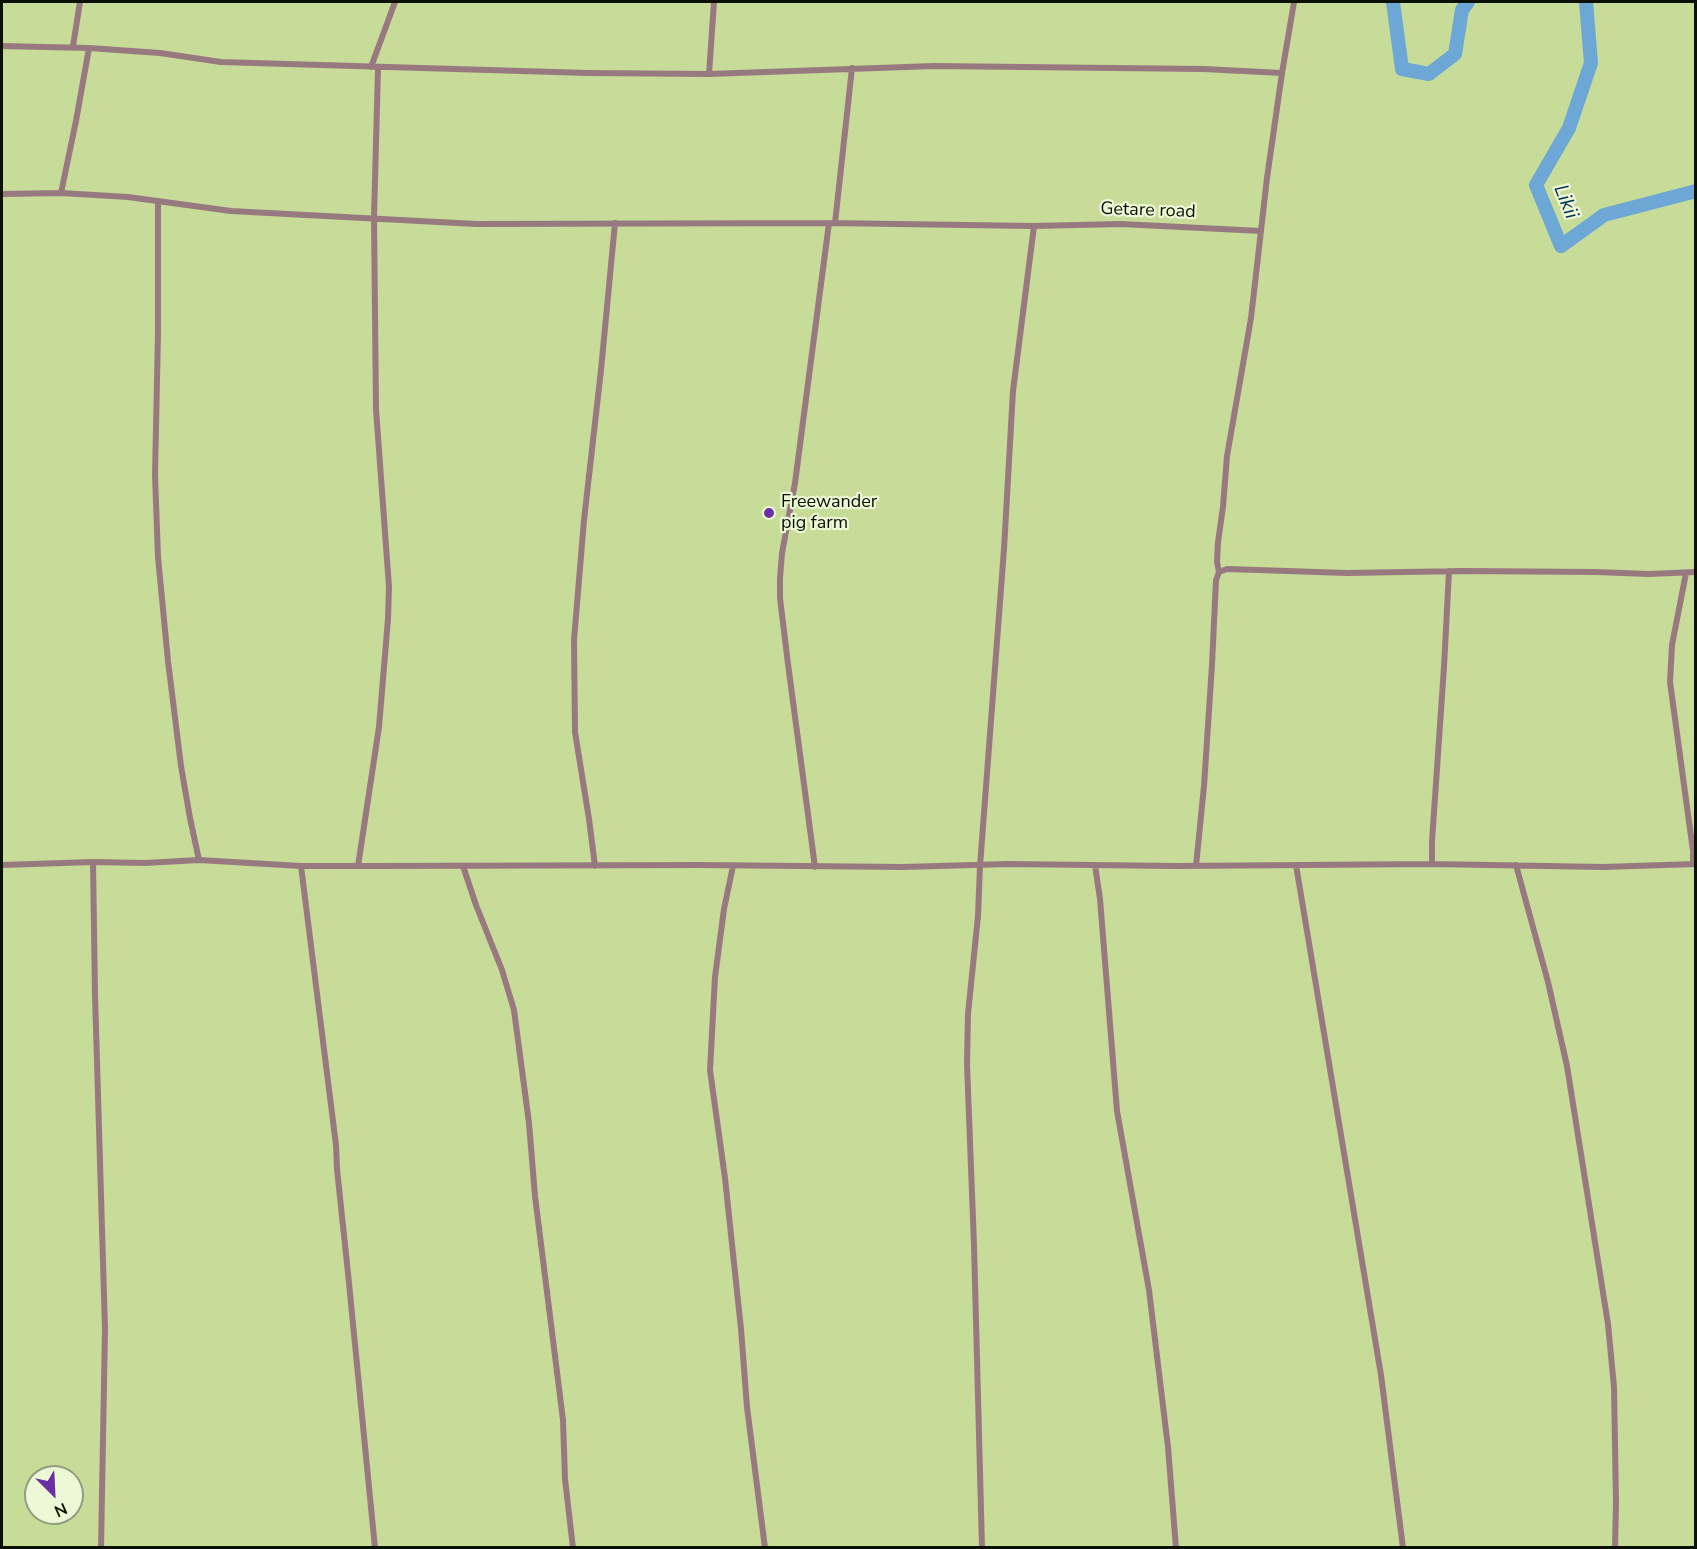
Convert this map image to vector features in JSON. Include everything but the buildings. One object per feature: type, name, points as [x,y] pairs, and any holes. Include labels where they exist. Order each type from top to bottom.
[{"type":"street","points":[[73,46],[80,2]]},
{"type":"street","points":[[358,866],[379,727],[388,619],[389,587],[376,409],[375,67],[395,2]]},
{"type":"street","points":[[709,74],[714,2]]},
{"type":"street","points":[[1196,866],[1204,786],[1216,580],[1219,572],[1218,542],[1227,456],[1251,318],[1270,154],[1294,2]]},
{"type":"street","points":[[2,45],[89,48]]},
{"type":"street","points":[[2,45],[160,53],[221,62],[607,74],[709,74],[952,66],[1193,69],[1282,73]]},
{"type":"street","points":[[61,193],[89,48]]},
{"type":"street","points":[[815,867],[780,598],[780,578],[832,223],[852,68]]},
{"type":"street","name":"Getare road","points":[[2,193],[61,193],[128,197],[231,211],[476,224],[832,223],[1034,226],[1121,224],[1261,231]]},
{"type":"street","points":[[158,201],[155,475],[158,557],[181,766],[199,860]]},
{"type":"street","points":[[595,866],[574,732],[574,640],[584,520],[615,224]]},
{"type":"street","points":[[982,1548],[967,1064],[968,1014],[978,916],[1013,391],[1034,226]]},
{"type":"street","points":[[1219,572],[1227,569],[1347,573],[1695,572]]},
{"type":"street","points":[[1432,864],[1449,572]]},
{"type":"street","points":[[2,865],[199,860],[302,866],[815,867],[1008,864],[1196,866],[1432,864],[1610,867],[1694,864],[1670,682],[1672,645],[1686,573]]},
{"type":"street","points":[[93,862],[105,1329],[101,1548]]},
{"type":"street","points":[[1095,865],[1100,899],[1117,1111],[1149,1290],[1168,1447],[1176,1548]]},
{"type":"street","points":[[1296,865],[1382,1375],[1403,1548]]},
{"type":"street","points":[[1516,865],[1548,982],[1567,1066],[1608,1324],[1614,1387],[1616,1548]]},
{"type":"street","points":[[302,866],[336,1145],[375,1548]]},
{"type":"street","points":[[463,866],[502,970],[514,1010],[563,1420],[565,1479],[573,1548]]},
{"type":"street","points":[[733,866],[724,909],[715,977],[710,1070],[725,1178],[747,1407],[765,1548]]},
{"type":"waterway","name":"Likii","points":[[1393,2],[1402,69],[1429,74],[1455,54],[1462,10],[1468,2]]},
{"type":"waterway","name":"Likii","points":[[1586,2],[1591,63],[1569,128],[1536,185],[1561,246],[1604,215],[1696,191]]},
{"type":"place","name":"Freewander pig farm","points":[[769,513]]}]
